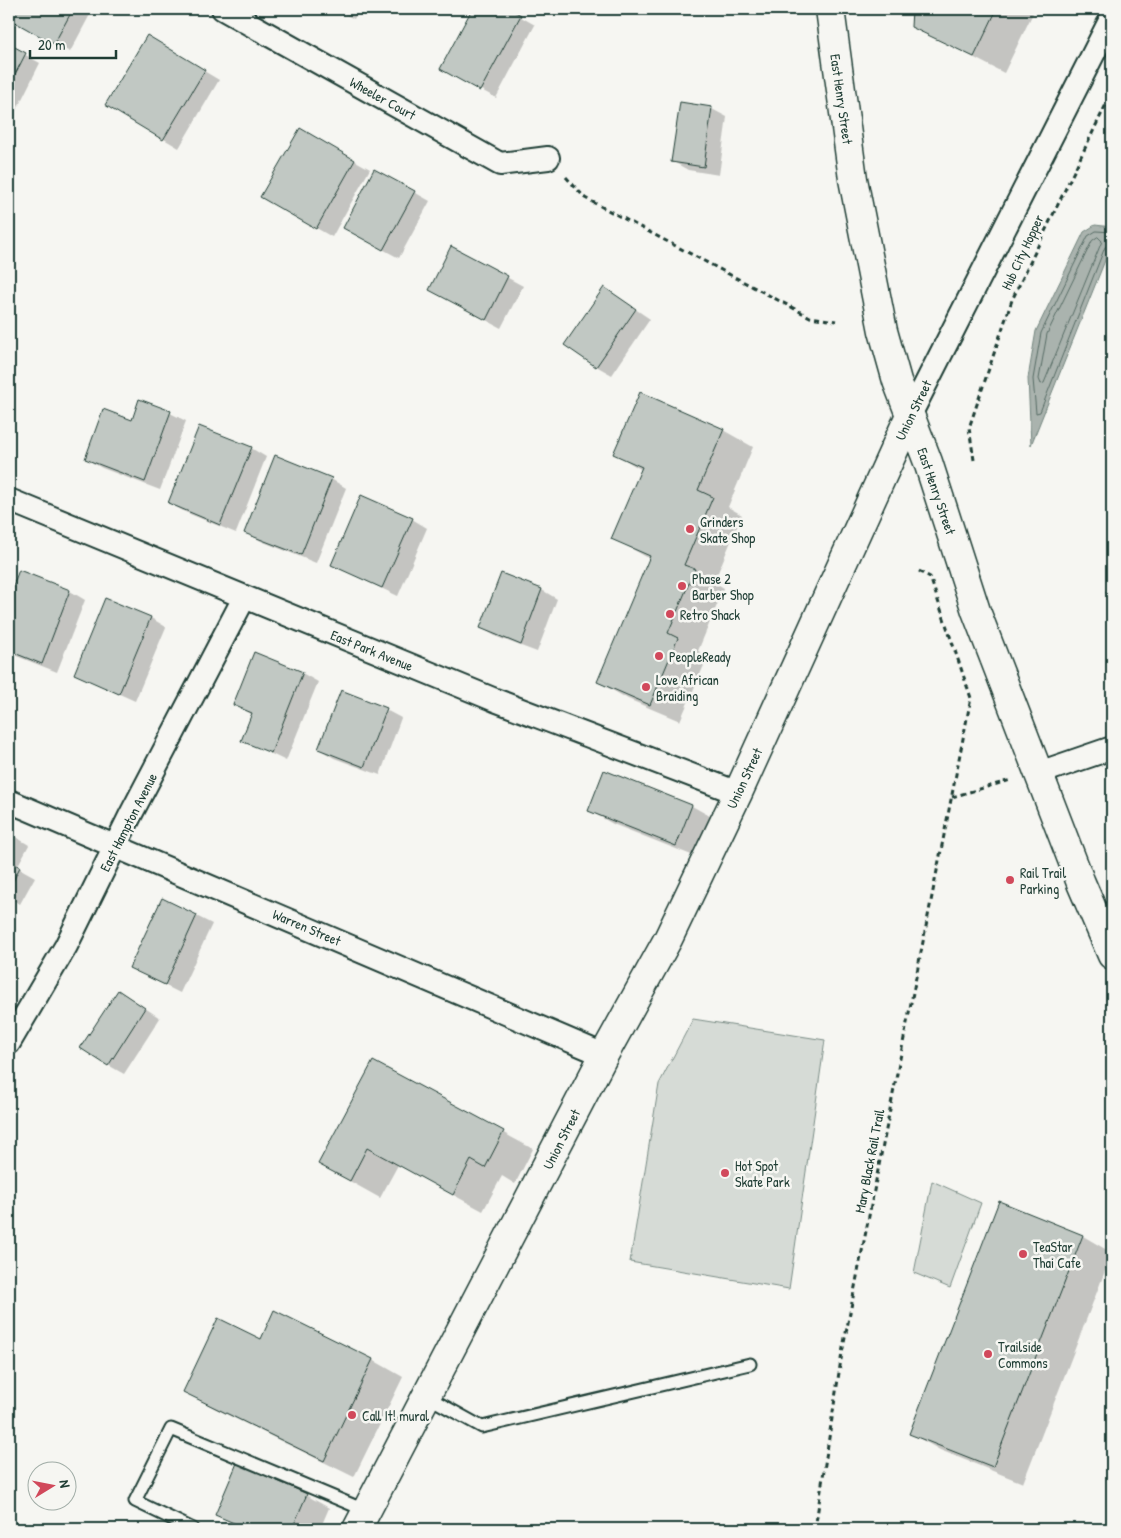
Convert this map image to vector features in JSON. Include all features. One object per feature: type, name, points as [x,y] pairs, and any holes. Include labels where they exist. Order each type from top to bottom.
[{"type":"main road","name":"East Henry Street","points":[[830,9],[852,179],[883,331],[896,381],[928,462],[976,610],[1081,882],[1112,955]]},
{"type":"main road","name":"Union Street","points":[[362,1520],[604,1055],[668,939],[738,793],[910,415]]},
{"type":"street","name":"Wheeler Court","points":[[223,9],[500,164],[548,158]]},
{"type":"street","name":"Union Street","points":[[910,415],[1112,17]]},
{"type":"street","name":"East Park Avenue","points":[[9,500],[494,700],[738,793]]},
{"type":"street","name":"East Hampton Avenue","points":[[9,1043],[66,946],[244,598]]},
{"type":"street","points":[[1039,773],[1112,748]]},
{"type":"street","name":"Warren Street","points":[[9,801],[116,845],[604,1055]]},
{"type":"lane","points":[[426,1396],[482,1427],[750,1364]]},
{"type":"lane","points":[[193,1529],[135,1501],[171,1429],[362,1520]]},
{"type":"path","name":"Hub City Hopper","points":[[974,460],[970,428],[1012,300],[1112,92]]},
{"type":"path","points":[[548,158],[585,198],[810,317],[836,321]]},
{"type":"path","name":"Mary Black Rail Trail","points":[[815,1529],[842,1353],[971,698],[930,577],[917,570]]},
{"type":"path","points":[[952,797],[1039,773]]},
{"type":"shaded area","name":"Hot Spot Skate Park","points":[[693,1019],[825,1040],[789,1289],[630,1262],[659,1084]]},
{"type":"shaded area","points":[[932,1181],[981,1203],[950,1288],[914,1273]]},
{"type":"water","points":[[1095,225],[1112,227],[1112,243],[1031,445],[1028,378],[1036,331],[1084,232]]},
{"type":"building","points":[[9,9],[73,9],[54,44],[9,19]]},
{"type":"building","points":[[472,9],[510,9],[521,15],[480,91],[440,69]]},
{"type":"building","points":[[912,9],[997,9],[974,57],[911,27]]},
{"type":"building","points":[[147,35],[205,70],[163,140],[105,105]]},
{"type":"building","points":[[9,44],[26,53],[9,86]]},
{"type":"building","points":[[680,102],[712,107],[704,167],[671,162]]},
{"type":"building","points":[[300,128],[355,160],[316,229],[260,197]]},
{"type":"building","points":[[374,169],[415,191],[383,250],[343,228]]},
{"type":"building","points":[[451,246],[508,276],[486,320],[429,290]]},
{"type":"building","points":[[604,287],[636,309],[596,367],[564,345]]},
{"type":"building","points":[[640,392],[724,429],[698,490],[713,497],[684,565],[695,569],[668,633],[678,638],[650,705],[597,682],[650,556],[611,539],[642,467],[613,454]]},
{"type":"building","points":[[139,399],[171,411],[145,482],[85,459],[103,409],[132,420]]},
{"type":"building","points":[[199,426],[252,447],[220,525],[168,503]]},
{"type":"building","points":[[275,455],[332,478],[301,555],[244,533]]},
{"type":"building","points":[[361,495],[413,518],[382,588],[331,565]]},
{"type":"building","points":[[19,570],[70,590],[42,664],[9,651],[9,596]]},
{"type":"building","points":[[501,573],[542,589],[521,645],[480,628]]},
{"type":"building","points":[[1112,576],[1112,595],[1106,593]]},
{"type":"building","points":[[105,598],[151,617],[119,694],[74,674]]},
{"type":"building","points":[[254,652],[303,672],[271,753],[241,741],[252,713],[233,705]]},
{"type":"building","points":[[341,690],[387,708],[364,767],[318,749]]},
{"type":"building","points":[[604,770],[692,805],[676,846],[588,811]]},
{"type":"building","points":[[9,832],[14,835],[9,845]]},
{"type":"building","points":[[9,861],[20,867],[9,889]]},
{"type":"building","points":[[162,898],[197,915],[165,985],[129,968]]},
{"type":"building","points":[[118,990],[145,1008],[108,1066],[80,1048]]},
{"type":"building","points":[[373,1061],[504,1131],[485,1168],[471,1160],[453,1195],[367,1148],[350,1181],[318,1164]]},
{"type":"building","name":"Trailside Commons","points":[[999,1201],[1083,1235],[993,1467],[909,1434]]},
{"type":"building","points":[[274,1310],[373,1359],[324,1461],[183,1392],[218,1318],[261,1339]]},
{"type":"building","points":[[237,1463],[307,1494],[292,1529],[248,1529],[215,1515]]},
{"type":"place","name":"Grinders Skate Shop","points":[[690,529]]},
{"type":"place","name":"Phase 2 Barber Shop","points":[[682,586]]},
{"type":"place","name":"Retro Shack","points":[[670,614]]},
{"type":"place","name":"PeopleReady","points":[[659,656]]},
{"type":"place","name":"Love African Braiding","points":[[646,687]]},
{"type":"place","name":"Rail Trail Parking","points":[[1010,880]]},
{"type":"place","name":"Hot Spot Skate Park","points":[[725,1173]]},
{"type":"place","name":"TeaStar Thai Cafe","points":[[1023,1254]]},
{"type":"place","name":"Trailside Commons","points":[[988,1354]]},
{"type":"place","name":"Call It! mural","points":[[352,1415]]}]
